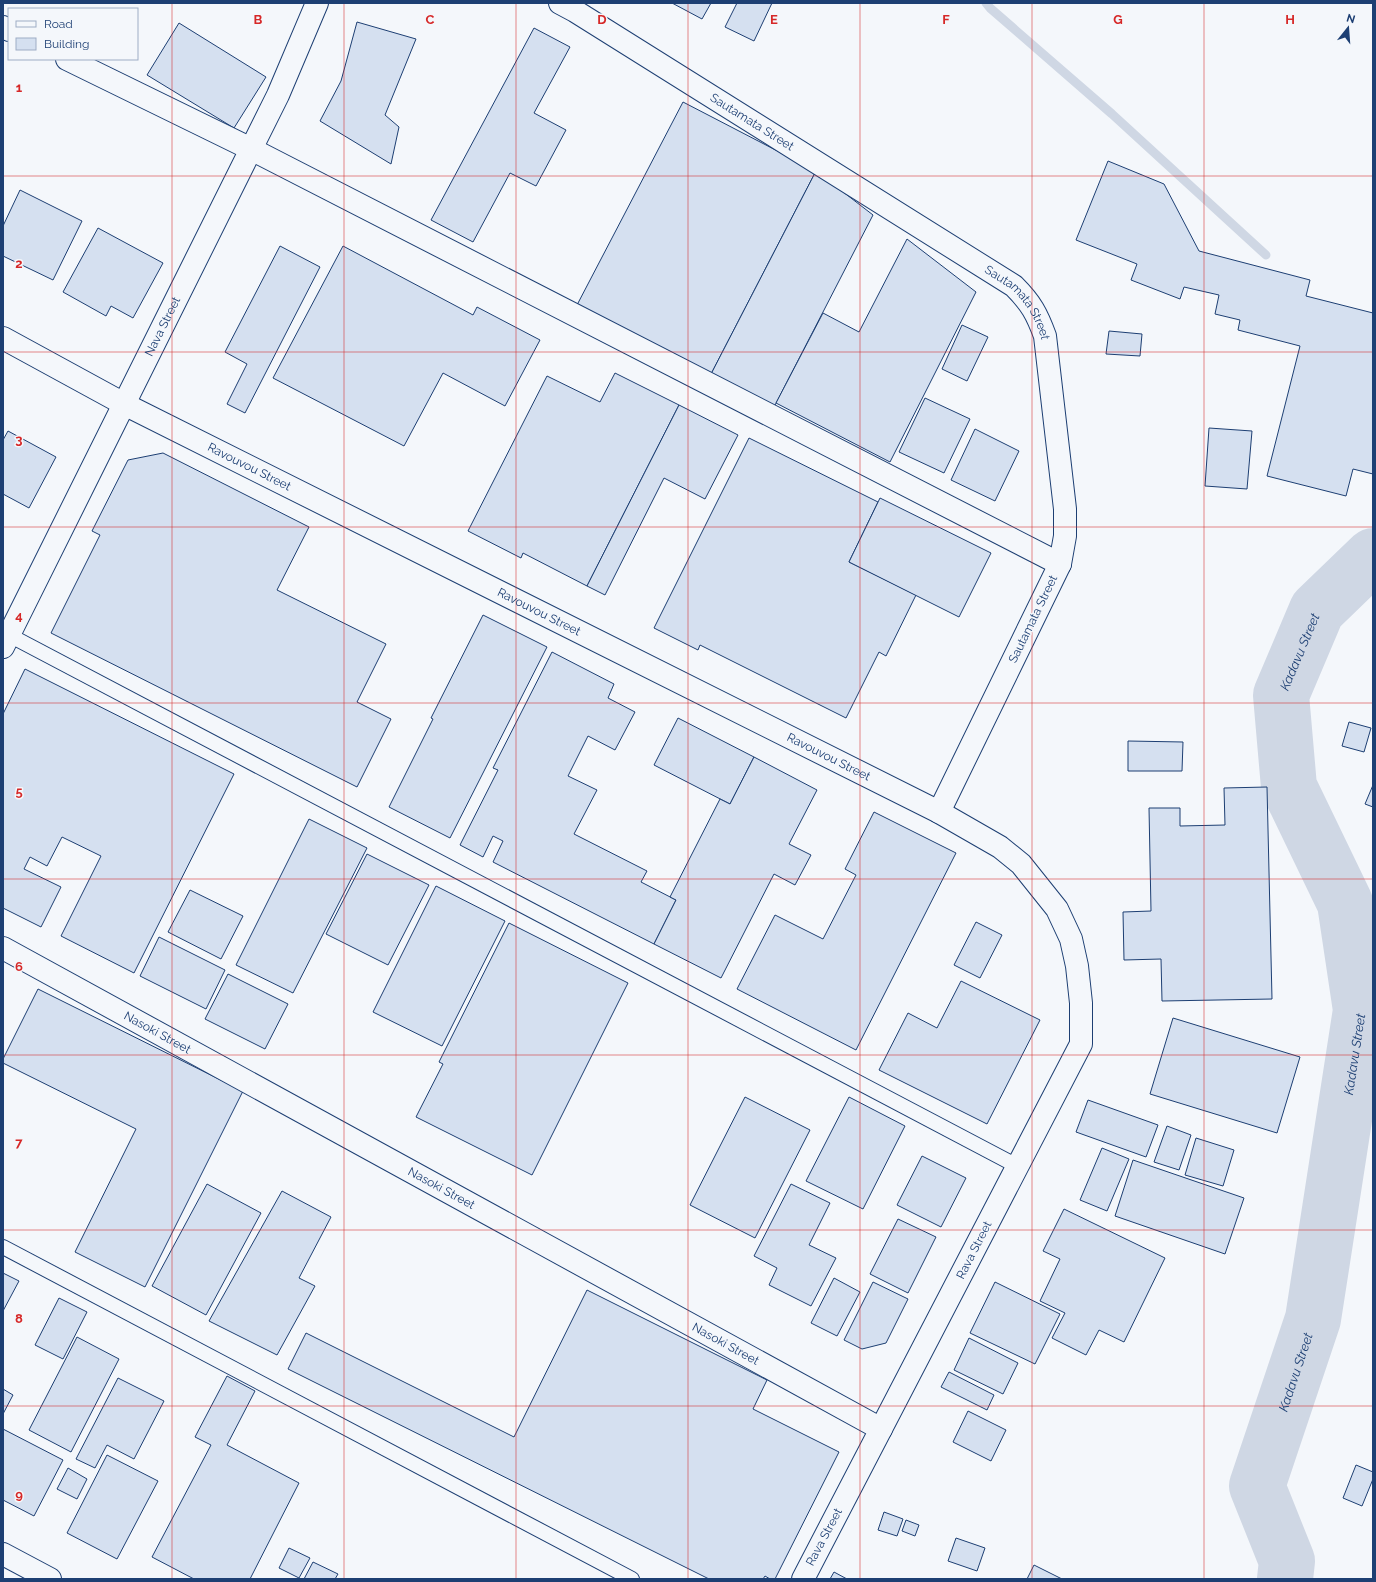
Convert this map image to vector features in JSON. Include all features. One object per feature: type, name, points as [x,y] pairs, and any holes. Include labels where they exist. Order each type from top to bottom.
[{"type":"street","name":"Nava Street","points":[[6,641],[278,95],[318,3]]},
{"type":"street","name":"Sautamata Street","points":[[570,6],[1014,286],[1029,301],[1038,317],[1045,336],[1065,509],[1065,536],[1060,564],[940,812]]},
{"type":"street","points":[[69,60],[251,149],[1060,564]]},
{"type":"street","name":"Ravouvou Street","points":[[3,338],[124,404],[940,812],[1000,847],[1021,864],[1057,909]]},
{"type":"street","name":"Rava Street","points":[[803,1579],[1081,1044],[1081,1003],[1076,966],[1071,938],[1057,909]]},
{"type":"street","name":"Nasoki Street","points":[[3,948],[881,1429]]},
{"type":"street","points":[[3,1554],[50,1579]]},
{"type":"lane","points":[[6,641],[1018,1166]]},
{"type":"lane","points":[[3,1247],[632,1579]]},
{"type":"building","points":[[672,3],[711,3],[702,19]]},
{"type":"building","points":[[737,3],[772,3],[754,41],[725,27]]},
{"type":"building","points":[[357,22],[416,39],[385,115],[399,127],[391,164],[320,121],[341,81]]},
{"type":"building","points":[[179,23],[266,77],[234,128],[147,75]]},
{"type":"building","points":[[534,28],[570,47],[534,113],[566,130],[536,186],[510,173],[473,242],[431,220]]},
{"type":"building","points":[[683,102],[816,171],[711,374],[577,305]]},
{"type":"building","points":[[1108,161],[1164,184],[1199,251],[1310,280],[1306,296],[1373,313],[1373,474],[1353,469],[1346,496],[1267,476],[1300,346],[1238,330],[1240,320],[1215,314],[1219,295],[1184,287],[1180,299],[1131,280],[1137,264],[1076,240]]},
{"type":"building","points":[[816,171],[873,215],[773,409],[710,376]]},
{"type":"building","points":[[20,190],[82,221],[53,280],[3,256],[3,226]]},
{"type":"building","points":[[98,228],[163,263],[133,318],[111,306],[106,316],[63,292]]},
{"type":"building","points":[[907,239],[976,292],[890,462],[776,403],[823,313],[859,332]]},
{"type":"building","points":[[280,246],[320,267],[245,413],[227,404],[247,364],[225,352]]},
{"type":"building","points":[[343,246],[473,315],[477,307],[540,340],[505,406],[443,373],[404,446],[273,378]]},
{"type":"building","points":[[962,325],[988,337],[967,381],[942,369]]},
{"type":"building","points":[[1109,331],[1142,334],[1140,356],[1106,354]]},
{"type":"building","points":[[615,373],[679,405],[587,586],[523,553],[521,558],[468,531],[547,376],[600,402]]},
{"type":"building","points":[[925,398],[970,419],[944,473],[899,452]]},
{"type":"building","points":[[679,405],[738,435],[705,499],[664,478],[605,595],[587,586]]},
{"type":"building","points":[[1209,428],[1252,431],[1247,489],[1205,486]]},
{"type":"building","points":[[975,429],[1019,451],[995,501],[951,480]]},
{"type":"building","points":[[8,431],[56,457],[29,508],[3,494],[3,440]]},
{"type":"building","points":[[749,438],[878,502],[849,562],[916,595],[886,656],[879,652],[846,718],[700,645],[698,650],[654,628]]},
{"type":"building","points":[[163,453],[309,527],[277,590],[386,644],[357,702],[391,719],[357,787],[51,633],[100,535],[92,531],[128,460]]},
{"type":"building","points":[[880,498],[991,553],[959,617],[849,562]]},
{"type":"building","points":[[483,615],[547,647],[450,838],[389,807],[433,719],[431,718]]},
{"type":"building","points":[[552,652],[614,684],[608,698],[635,712],[615,750],[588,736],[568,776],[597,790],[574,834],[647,871],[641,882],[676,900],[654,944],[493,862],[503,841],[493,836],[483,857],[460,845],[498,770],[493,768]]},
{"type":"building","points":[[25,669],[234,774],[134,973],[61,936],[101,856],[62,837],[47,866],[30,857],[24,869],[61,887],[41,927],[3,908],[3,714]]},
{"type":"building","points":[[678,718],[754,757],[730,804],[654,765]]},
{"type":"building","points":[[1349,722],[1371,728],[1364,752],[1342,746]]},
{"type":"building","points":[[1128,741],[1183,742],[1182,771],[1128,771]]},
{"type":"building","points":[[754,757],[817,790],[789,844],[811,855],[795,885],[774,874],[721,978],[654,944],[676,900],[670,897],[720,799],[730,804]]},
{"type":"building","points":[[1373,785],[1373,807],[1365,804]]},
{"type":"building","points":[[1267,787],[1272,999],[1162,1001],[1161,959],[1124,960],[1123,912],[1151,911],[1149,808],[1180,808],[1180,826],[1225,825],[1224,788]]},
{"type":"building","points":[[874,812],[956,853],[856,1050],[737,989],[775,915],[823,939],[856,875],[845,869]]},
{"type":"building","points":[[309,819],[367,848],[293,993],[236,965]]},
{"type":"building","points":[[367,854],[429,885],[388,965],[326,934]]},
{"type":"building","points":[[436,886],[505,921],[442,1046],[373,1012]]},
{"type":"building","points":[[190,890],[243,916],[221,959],[168,932]]},
{"type":"building","points":[[976,922],[1002,935],[980,978],[954,965]]},
{"type":"building","points":[[509,923],[628,983],[532,1175],[416,1117],[443,1064],[439,1062]]},
{"type":"building","points":[[159,937],[225,970],[206,1009],[140,976]]},
{"type":"building","points":[[228,974],[288,1004],[265,1049],[205,1019]]},
{"type":"building","points":[[961,981],[1040,1020],[987,1124],[879,1070],[908,1013],[937,1028]]},
{"type":"building","points":[[38,989],[243,1091],[145,1287],[75,1252],[136,1129],[3,1063],[3,1059]]},
{"type":"building","points":[[1173,1018],[1300,1057],[1277,1133],[1150,1094]]},
{"type":"building","points":[[745,1097],[810,1130],[755,1238],[690,1205]]},
{"type":"building","points":[[849,1097],[905,1126],[863,1209],[806,1181]]},
{"type":"building","points":[[1088,1100],[1158,1125],[1146,1157],[1076,1132]]},
{"type":"building","points":[[1167,1126],[1191,1135],[1179,1170],[1154,1162]]},
{"type":"building","points":[[1196,1138],[1234,1150],[1223,1186],[1185,1175]]},
{"type":"building","points":[[1102,1148],[1129,1159],[1107,1211],[1080,1200]]},
{"type":"building","points":[[922,1156],[966,1178],[941,1227],[897,1205]]},
{"type":"building","points":[[1133,1160],[1244,1198],[1225,1254],[1115,1216]]},
{"type":"building","points":[[207,1184],[261,1213],[206,1315],[152,1286]]},
{"type":"building","points":[[791,1184],[830,1203],[809,1245],[836,1258],[811,1306],[769,1285],[777,1268],[754,1256]]},
{"type":"building","points":[[282,1191],[331,1217],[299,1278],[315,1286],[277,1355],[209,1321]]},
{"type":"building","points":[[1064,1209],[1165,1258],[1124,1342],[1099,1330],[1086,1355],[1052,1338],[1065,1313],[1040,1301],[1060,1259],[1043,1251]]},
{"type":"building","points":[[898,1219],[936,1237],[908,1293],[870,1274]]},
{"type":"building","points":[[3,1273],[19,1281],[3,1311]]},
{"type":"building","points":[[834,1278],[860,1292],[837,1336],[811,1323]]},
{"type":"building","points":[[873,1282],[908,1299],[886,1343],[862,1349],[844,1340]]},
{"type":"building","points":[[995,1282],[1060,1314],[1035,1364],[970,1333]]},
{"type":"building","points":[[587,1290],[767,1380],[753,1409],[839,1452],[775,1579],[770,1579],[765,1576],[763,1579],[709,1579],[288,1369],[306,1333],[514,1437]]},
{"type":"building","points":[[59,1298],[87,1312],[63,1359],[35,1345]]},
{"type":"building","points":[[77,1337],[119,1359],[71,1452],[29,1430]]},
{"type":"building","points":[[969,1338],[1018,1363],[1003,1394],[954,1370]]},
{"type":"building","points":[[949,1372],[994,1395],[987,1410],[941,1387]]},
{"type":"building","points":[[227,1376],[255,1391],[227,1445],[299,1483],[250,1579],[194,1579],[152,1557],[211,1445],[195,1437]]},
{"type":"building","points":[[118,1378],[164,1401],[134,1459],[107,1445],[95,1468],[76,1459]]},
{"type":"building","points":[[3,1389],[13,1395],[3,1414]]},
{"type":"building","points":[[968,1411],[1006,1430],[991,1461],[953,1442]]},
{"type":"building","points":[[3,1429],[63,1460],[34,1516],[3,1500]]},
{"type":"building","points":[[107,1455],[158,1481],[117,1559],[67,1533]]},
{"type":"building","points":[[1356,1465],[1373,1472],[1373,1479],[1362,1506],[1343,1498]]},
{"type":"building","points":[[68,1468],[87,1479],[77,1499],[57,1489]]},
{"type":"building","points":[[884,1512],[903,1519],[897,1536],[878,1530]]},
{"type":"building","points":[[906,1520],[919,1525],[915,1536],[902,1531]]},
{"type":"building","points":[[956,1538],[985,1548],[977,1571],[948,1561]]},
{"type":"building","points":[[289,1548],[310,1558],[299,1578],[279,1568]]},
{"type":"building","points":[[313,1562],[338,1574],[335,1579],[304,1579]]},
{"type":"building","points":[[1034,1565],[1062,1579],[1027,1579]]},
{"type":"building","points":[[834,1572],[847,1579],[830,1579]]},
{"type":"waterway","points":[[986,3],[1112,114],[1266,255]]},
{"type":"waterway","name":"Kadavu Street","points":[[1285,1579],[1287,1561],[1257,1486],[1313,1319],[1361,1010],[1345,903],[1289,787],[1281,695],[1317,610],[1373,556]]}]
